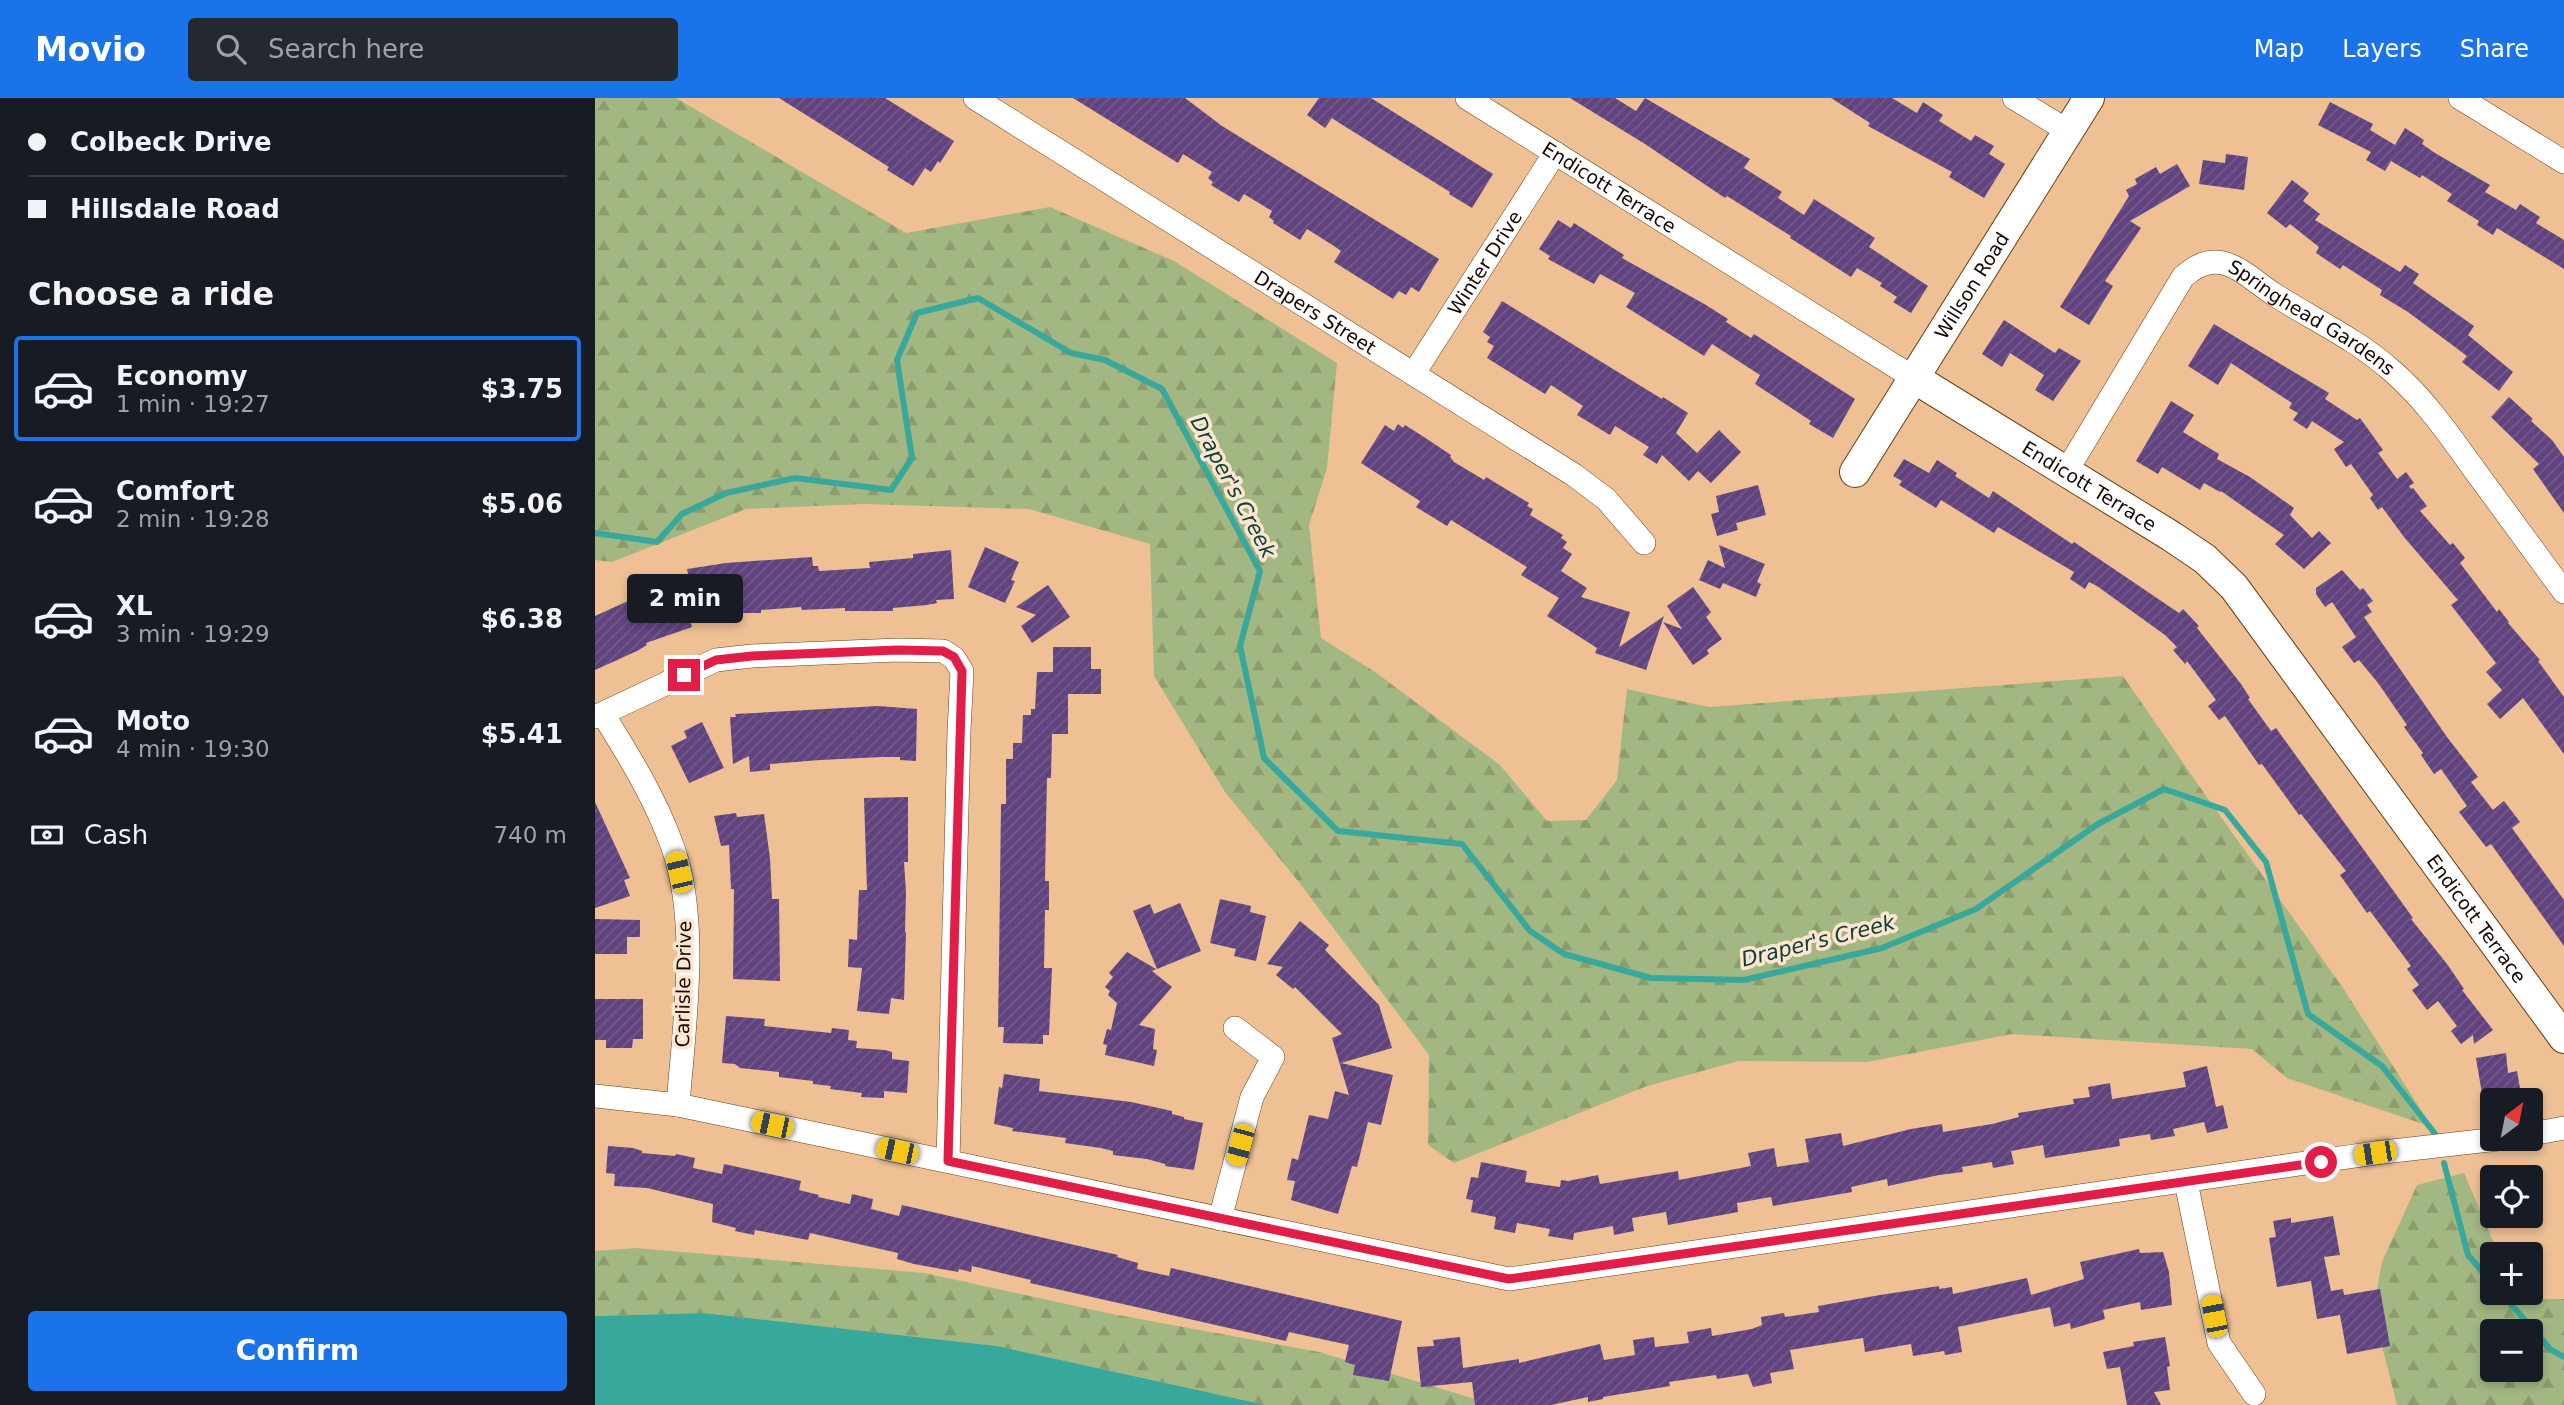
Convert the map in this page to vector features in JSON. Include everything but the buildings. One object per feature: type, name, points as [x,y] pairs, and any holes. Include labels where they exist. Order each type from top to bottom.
[{"type":"street","name":"Drapers Street","points":[[975,98],[1574,475],[1606,499],[1644,543]]},
{"type":"street","name":"Endicott Terrace","points":[[1467,98],[2204,559],[2234,586],[2564,1038]]},
{"type":"street","points":[[2014,98],[2068,131]]},
{"type":"street","name":"Willson Road","points":[[1855,472],[2089,98]]},
{"type":"street","points":[[2460,98],[2564,162]]},
{"type":"street","name":"Winter Drive","points":[[1414,373],[1555,153]]},
{"type":"street","name":"Springhead Gardens","points":[[2066,472],[2183,277],[2195,268],[2209,263],[2232,265],[2275,295],[2358,344],[2392,370],[2422,400],[2564,592]]},
{"type":"street","points":[[599,715],[716,660],[898,650],[943,651],[954,657],[962,671],[962,694],[948,1161]]},
{"type":"street","name":"Carlisle Drive","points":[[599,715],[645,783],[673,847],[685,897],[688,969],[678,1105]]},
{"type":"street","points":[[1220,1219],[1252,1097],[1273,1057],[1235,1028]]},
{"type":"street","points":[[595,1096],[678,1105],[1509,1279],[2375,1153],[2480,1141]]},
{"type":"street","points":[[2543,1132],[2564,1128]]},
{"type":"street","points":[[2186,1182],[2219,1343],[2254,1394]]},
{"type":"green space","points":[[595,98],[676,98],[906,233],[1050,207],[1174,261],[1337,363],[1327,468],[1309,525],[1321,638],[1375,672],[1500,765],[1547,821],[1586,820],[1617,780],[1627,689],[1709,707],[2123,676],[2343,988],[2432,1127],[2287,1078],[2252,1049],[2012,1034],[1867,1062],[1739,1061],[1647,1086],[1454,1163],[1428,1145],[1429,1055],[1298,881],[1225,792],[1154,676],[1150,544],[1029,509],[864,504],[746,509],[612,562],[595,560]]},
{"type":"green space","points":[[2464,1173],[2480,1210],[2480,1228],[2487,1228],[2493,1242],[2480,1242],[2480,1305],[2543,1305],[2543,1299],[2564,1299],[2564,1405],[2397,1405],[2373,1311],[2382,1262],[2417,1185]]},
{"type":"green space","points":[[636,1248],[924,1273],[1112,1314],[1319,1352],[1495,1405],[1266,1405],[997,1346],[703,1313],[595,1316],[595,1251]]},
{"type":"water","points":[[703,1313],[997,1346],[1266,1405],[595,1405],[595,1316]]},
{"type":"waterway","name":"Draper's Creek","points":[[595,533],[657,542],[682,514],[726,493],[795,478],[891,490],[912,458],[897,360],[917,313],[978,298],[1071,353],[1105,360],[1162,389],[1260,571],[1240,646],[1264,758],[1338,831],[1462,844],[1530,931],[1564,954],[1651,978],[1744,980],[1882,948],[1976,909],[2098,824],[2164,789],[2225,810],[2266,862],[2308,1014],[2382,1066],[2436,1135]]},
{"type":"waterway","name":"Draper's Creek","points":[[2444,1163],[2468,1255],[2480,1269]]},
{"type":"waterway","name":"Draper's Creek","points":[[2512,1305],[2550,1349],[2564,1357]]},
{"type":"route","points":[[684,675],[716,660],[898,650],[943,651],[954,657],[962,671],[948,1161],[1509,1279],[2321,1162]]}]
